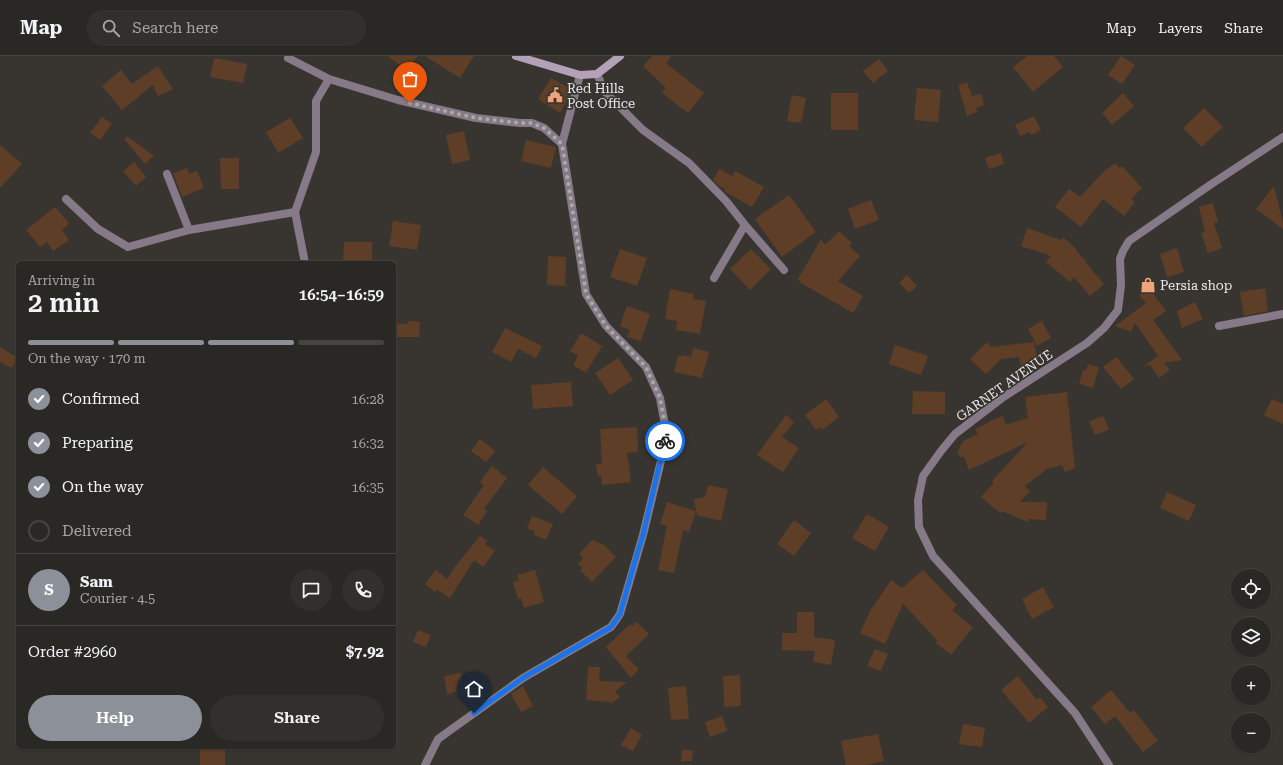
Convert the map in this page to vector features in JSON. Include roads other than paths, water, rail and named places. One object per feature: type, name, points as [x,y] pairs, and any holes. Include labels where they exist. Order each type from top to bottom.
[{"type":"main road","points":[[516,56],[580,76],[597,74],[620,56]]},
{"type":"street","points":[[288,58],[329,79],[398,100],[476,118],[532,123],[544,128],[562,144]]},
{"type":"street","points":[[597,74],[605,92],[643,130],[689,163],[726,201],[745,226],[784,270]]},
{"type":"street","points":[[425,765],[438,739],[523,678],[611,627],[620,614],[639,549],[667,436],[660,398],[646,367],[606,326],[586,294],[562,144],[580,76]]},
{"type":"street","points":[[305,261],[295,212],[316,152],[316,101],[329,79]]},
{"type":"street","name":"GARNET AVENUE","points":[[1109,765],[1075,713],[933,556],[919,527],[918,500],[923,476],[941,450],[955,434],[1002,398],[1088,343],[1104,328],[1118,310],[1121,286],[1120,259],[1122,251],[1129,242],[1210,185],[1283,137]]},
{"type":"street","points":[[167,174],[189,230]]},
{"type":"street","points":[[66,199],[98,229],[128,247],[189,230],[295,212]]},
{"type":"street","points":[[714,278],[745,226]]},
{"type":"street","points":[[1219,326],[1283,314]]},
{"type":"place","name":"Red Hills Post Office","points":[[555,95]]},
{"type":"place","name":"Persia shop","points":[[1148,285]]}]
